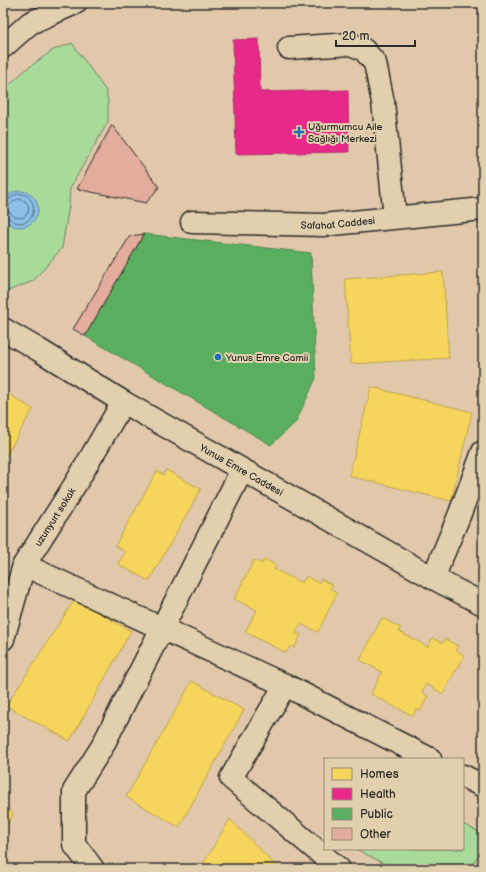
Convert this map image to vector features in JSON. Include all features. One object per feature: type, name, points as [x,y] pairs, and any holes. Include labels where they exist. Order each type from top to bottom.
[{"type":"street","points":[[3,47],[30,23],[75,3]]},
{"type":"street","points":[[289,48],[351,44],[364,50],[375,63],[383,102],[395,217]]},
{"type":"street","name":"Safahat Caddesi","points":[[192,222],[324,224],[483,209]]},
{"type":"street","name":"Yunus Emre Caddesi","points":[[3,329],[123,402],[433,578],[483,604]]},
{"type":"street","name":"uzunyurt sokak","points":[[3,639],[24,565],[76,483],[123,402]]},
{"type":"street","points":[[433,578],[459,516],[483,452]]},
{"type":"street","points":[[93,869],[74,844],[74,791],[102,747],[242,470]]},
{"type":"street","points":[[24,565],[285,685],[428,758]]},
{"type":"street","points":[[285,685],[231,778],[340,869]]},
{"type":"street","points":[[464,776],[483,786]]},
{"type":"green space","points":[[72,43],[106,91],[108,101],[108,122],[70,188],[69,205],[62,248],[33,281],[3,293],[3,91],[24,71],[53,50]]},
{"type":"green space","points":[[464,824],[483,834],[483,847],[470,869],[394,869],[358,850],[464,850]]},
{"type":"water","points":[[24,191],[33,196],[37,202],[37,216],[33,222],[24,227],[16,227],[7,222],[3,216],[2,205],[7,196],[13,192]]},
{"type":"building: Homes","points":[[443,272],[449,358],[351,364],[345,279]]},
{"type":"building: Homes","points":[[371,387],[472,412],[451,501],[349,476]]},
{"type":"building: Homes","points":[[3,391],[33,409],[3,461]]},
{"type":"building: Homes","points":[[166,470],[201,489],[149,581],[118,564],[125,552],[115,546],[157,471],[163,475]]},
{"type":"building: Homes","points":[[264,559],[276,565],[274,569],[302,583],[306,576],[319,583],[321,579],[332,585],[330,589],[337,593],[318,632],[301,624],[296,633],[301,635],[294,648],[290,646],[286,653],[245,632],[257,610],[234,599],[254,560],[262,564]]},
{"type":"building: Homes","points":[[75,599],[131,631],[70,741],[6,706]]},
{"type":"building: Homes","points":[[382,618],[401,628],[398,631],[428,647],[432,638],[443,643],[445,639],[458,646],[456,650],[464,655],[443,694],[426,684],[422,693],[428,696],[420,711],[416,709],[413,716],[371,694],[382,672],[360,660]]},
{"type":"building: Homes","points":[[192,681],[244,710],[179,827],[126,797]]},
{"type":"building: Homes","points":[[3,805],[13,814],[3,833]]},
{"type":"building: Homes","points":[[230,819],[279,869],[200,869]]},
{"type":"building: Health","points":[[259,39],[260,92],[348,90],[349,152],[236,154],[233,40]]},
{"type":"building: Public","name":"Yunus Emre Camii","points":[[144,234],[311,253],[316,378],[296,422],[271,445],[85,336]]},
{"type":"building: Other","points":[[112,125],[159,187],[146,203],[77,189]]},
{"type":"building: Other","points":[[144,234],[85,336],[73,329],[130,236]]},
{"type":"place","name":"Uğurmumcu Aile Sağlığı Merkezi","points":[[299,132]]},
{"type":"place","name":"Yunus Emre Camii","points":[[218,357]]}]
